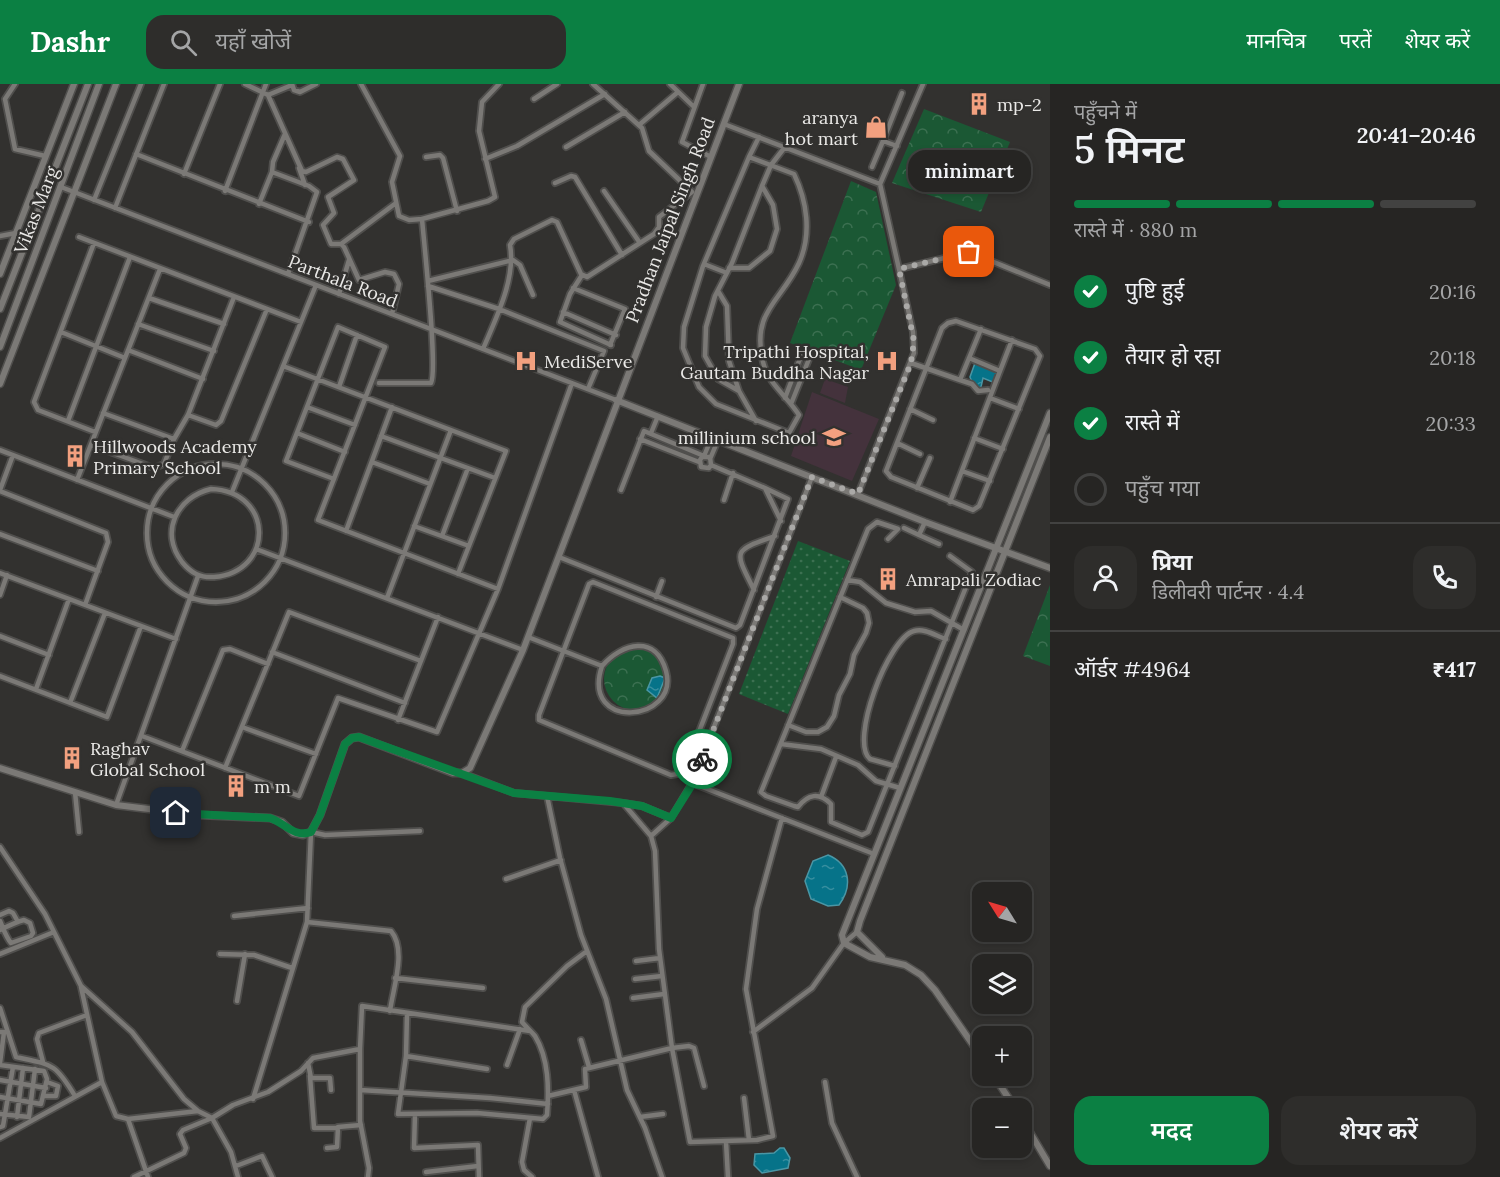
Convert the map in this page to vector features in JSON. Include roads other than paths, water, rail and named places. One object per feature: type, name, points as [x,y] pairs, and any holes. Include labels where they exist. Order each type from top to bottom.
[{"type":"street","points":[[15,84],[3,96],[12,145],[19,151],[45,156]]},
{"type":"street","points":[[0,273],[74,84]]},
{"type":"street","name":"Vikas Marg","points":[[0,309],[88,84]]},
{"type":"street","name":"Vikas Marg","points":[[0,347],[99,84]]},
{"type":"street","points":[[0,384],[116,84]]},
{"type":"street","points":[[94,200],[141,84]]},
{"type":"street","points":[[115,208],[164,84]]},
{"type":"street","points":[[184,174],[220,84]]},
{"type":"street","points":[[245,84],[268,95],[305,184]]},
{"type":"street","points":[[225,191],[266,84]]},
{"type":"street","points":[[268,95],[292,85],[294,90],[300,92],[316,84]]},
{"type":"street","points":[[361,84],[400,156],[392,177],[399,216],[404,219],[422,219],[457,211],[488,201],[495,196],[479,135],[481,105],[499,84]]},
{"type":"street","points":[[534,99],[557,84]]},
{"type":"street","points":[[483,349],[499,309],[513,260],[510,245],[514,239],[554,221],[559,225],[582,275],[587,277],[657,231],[659,217],[694,194],[650,151],[639,125],[593,84]]},
{"type":"street","points":[[670,84],[694,108]]},
{"type":"street","points":[[703,84],[682,144],[711,157]]},
{"type":"street","name":"Pradhan Jaipal Singh Road","points":[[462,773],[470,768],[523,650],[694,194],[739,84]]},
{"type":"street","points":[[858,494],[911,363],[914,341],[880,184],[923,84]]},
{"type":"street","points":[[639,125],[678,92]]},
{"type":"street","points":[[872,167],[902,93]]},
{"type":"street","points":[[485,159],[517,146],[605,94]]},
{"type":"street","points":[[566,147],[625,112]]},
{"type":"street","points":[[724,124],[880,184]]},
{"type":"street","points":[[259,204],[285,134]]},
{"type":"street","points":[[749,157],[794,174],[807,213],[805,241],[799,263],[768,309],[762,324],[763,364],[784,398],[799,415],[789,433],[756,422],[716,404],[699,387],[689,369],[683,348],[684,327],[704,264],[749,157],[759,137]]},
{"type":"street","points":[[883,141],[897,146]]},
{"type":"street","points":[[739,391],[718,380],[705,356],[706,327],[718,291],[771,165],[785,147]]},
{"type":"street","points":[[136,154],[225,191],[309,222]]},
{"type":"street","points":[[426,157],[440,155],[443,158],[457,211]]},
{"type":"street","points":[[298,168],[306,172],[337,157],[343,159],[354,180],[328,197]]},
{"type":"street","points":[[272,172],[315,188],[317,193],[309,222],[288,274]]},
{"type":"street","points":[[555,183],[571,176],[575,177],[621,255]]},
{"type":"street","points":[[704,264],[728,271],[749,268],[770,251],[777,229],[773,205],[762,186]]},
{"type":"street","name":"Parthala Road","points":[[60,187],[616,400]]},
{"type":"street","points":[[604,191],[640,243]]},
{"type":"street","points":[[317,193],[328,197],[334,213],[323,225],[331,244],[341,244],[396,203]]},
{"type":"street","points":[[379,383],[431,383],[434,376],[422,219]]},
{"type":"street","points":[[0,236],[16,233]]},
{"type":"street","points":[[79,237],[301,322]]},
{"type":"street","points":[[94,243],[34,402],[38,410],[96,432]]},
{"type":"street","points":[[341,244],[359,279],[385,272],[394,274],[399,284],[392,314]]},
{"type":"street","points":[[899,269],[969,252],[1050,285]]},
{"type":"street","points":[[68,422],[130,257]]},
{"type":"street","points":[[339,294],[350,260]]},
{"type":"street","points":[[428,284],[513,260]]},
{"type":"street","points":[[513,260],[520,265],[533,295]]},
{"type":"street","points":[[77,480],[160,268]]},
{"type":"street","points":[[582,275],[573,288],[561,323],[611,345]]},
{"type":"street","points":[[428,284],[499,309],[604,351]]},
{"type":"street","points":[[232,492],[316,285]]},
{"type":"street","points":[[573,288],[623,308],[625,315],[611,345],[604,351],[588,389]]},
{"type":"street","points":[[718,291],[727,306],[729,361],[739,391],[756,422]]},
{"type":"street","points":[[91,445],[158,468],[164,464],[174,439],[188,415],[234,297]]},
{"type":"street","points":[[148,298],[224,324]]},
{"type":"street","points":[[188,415],[216,425],[221,421],[267,309]]},
{"type":"street","points":[[563,312],[616,335]]},
{"type":"street","points":[[956,321],[981,328],[1035,348],[1040,356],[990,481],[977,508],[970,510],[891,477],[886,471],[942,328],[956,321]]},
{"type":"street","points":[[138,324],[214,351]]},
{"type":"street","points":[[334,479],[286,461],[338,327],[385,347],[345,452],[318,520],[498,590]]},
{"type":"street","points":[[960,380],[981,328]]},
{"type":"street","points":[[61,332],[125,358]]},
{"type":"street","points":[[339,387],[357,335]]},
{"type":"street","points":[[950,501],[1012,340]]},
{"type":"street","points":[[128,351],[203,379]]},
{"type":"street","points":[[784,398],[801,356]]},
{"type":"street","points":[[969,358],[1000,371]]},
{"type":"street","points":[[791,404],[809,359]]},
{"type":"street","points":[[911,363],[972,384],[978,391],[988,390]]},
{"type":"street","points":[[284,366],[506,451],[458,574]]},
{"type":"street","points":[[142,736],[299,796],[338,698],[398,720],[438,731],[498,590],[572,383]]},
{"type":"street","points":[[990,398],[1020,409]]},
{"type":"street","points":[[616,400],[925,522],[997,546],[1050,568]]},
{"type":"street","points":[[307,407],[355,425]]},
{"type":"street","points":[[346,531],[392,407]]},
{"type":"street","points":[[910,409],[933,420]]},
{"type":"street","points":[[103,413],[174,439]]},
{"type":"street","points":[[972,1044],[921,975],[905,965],[883,958],[870,957],[844,943],[842,936],[1050,413]]},
{"type":"street","points":[[651,433],[658,416]]},
{"type":"street","points":[[387,598],[451,430]]},
{"type":"street","points":[[559,557],[736,628],[740,625],[781,521],[787,497],[733,473],[704,456],[644,431],[621,490]]},
{"type":"street","points":[[297,433],[345,452]]},
{"type":"street","points":[[381,436],[495,478]]},
{"type":"street","points":[[753,1032],[812,988],[844,943],[857,932],[1050,437]]},
{"type":"street","points":[[699,462],[715,438]]},
{"type":"street","points":[[640,439],[699,462],[705,469],[711,462],[715,438]]},
{"type":"street","points":[[974,438],[1003,449]]},
{"type":"street","points":[[897,443],[920,454]]},
{"type":"street","points":[[0,450],[174,518]]},
{"type":"street","points":[[13,455],[0,490],[106,533],[108,542],[85,605]]},
{"type":"street","points":[[917,488],[930,458]]},
{"type":"street","points":[[372,462],[430,484]]},
{"type":"street","points":[[220,464],[242,468],[260,479],[276,497],[284,519],[285,543],[281,558],[263,585],[243,597],[219,603],[190,598],[174,589],[158,571],[150,552],[147,530],[152,509],[163,490],[179,476],[199,466],[220,464]]},
{"type":"street","points":[[442,536],[468,468]]},
{"type":"street","points":[[962,471],[990,481]]},
{"type":"street","points":[[724,500],[733,473]]},
{"type":"street","points":[[651,836],[671,818],[693,783],[719,711],[812,477]]},
{"type":"street","points":[[765,488],[781,521]]},
{"type":"street","points":[[211,489],[232,492],[243,498],[257,517],[259,527],[256,549],[246,564],[234,572],[222,576],[198,576],[176,553],[171,532],[174,518],[189,498],[199,492],[211,489]]},
{"type":"street","points":[[888,539],[897,531],[896,527],[880,522],[870,526],[762,794],[798,807],[807,797],[821,797],[831,804],[831,822],[865,835],[972,572],[950,556]]},
{"type":"street","points":[[919,535],[925,522]]},
{"type":"street","points":[[414,526],[469,546]]},
{"type":"street","points":[[904,528],[939,544]]},
{"type":"street","points":[[0,534],[98,571]]},
{"type":"street","points":[[754,590],[739,560],[740,552],[746,546],[775,536]]},
{"type":"street","points":[[256,549],[523,650]]},
{"type":"street","points":[[0,573],[176,639]]},
{"type":"street","points":[[0,595],[7,575]]},
{"type":"street","points":[[116,805],[198,576]]},
{"type":"street","points":[[847,580],[860,582],[886,603],[915,612],[931,612],[946,618],[951,625],[964,630]]},
{"type":"street","points":[[657,597],[662,581]]},
{"type":"street","points":[[597,583],[733,638],[733,644],[682,773],[671,775],[539,720],[563,650],[589,584],[597,583]]},
{"type":"street","points":[[788,725],[806,732],[818,732],[827,727],[834,716],[837,699],[850,674],[854,655],[869,623],[867,613],[863,608],[853,601],[840,597]]},
{"type":"street","points":[[36,689],[69,599]]},
{"type":"street","points":[[225,768],[289,612],[421,661]]},
{"type":"street","points":[[70,703],[105,613]]},
{"type":"street","points":[[398,720],[438,618]]},
{"type":"street","points":[[0,676],[107,717],[141,626]]},
{"type":"street","points":[[895,766],[870,759],[864,746],[865,729],[879,680],[896,646],[908,634],[922,630],[945,639]]},
{"type":"street","points":[[0,636],[49,655]]},
{"type":"street","points":[[528,637],[602,666]]},
{"type":"street","points":[[644,646],[653,651],[664,664],[667,674],[665,688],[651,707],[642,712],[621,712],[602,698],[598,688],[602,666],[620,650],[644,646]]},
{"type":"street","points":[[182,752],[223,650],[230,649],[268,664]]},
{"type":"street","points":[[272,652],[405,703]]},
{"type":"street","points":[[951,665],[959,668]]},
{"type":"street","points":[[708,706],[719,711]]},
{"type":"street","points":[[242,727],[316,754]]},
{"type":"street","points":[[253,1099],[307,922],[311,832],[320,815],[345,744],[352,738],[359,737],[453,773],[462,773],[514,793],[642,806],[671,818]]},
{"type":"street","points":[[781,744],[798,748],[814,747],[858,765],[876,781],[900,788]]},
{"type":"street","points":[[821,797],[836,757]]},
{"type":"street","points":[[0,768],[116,805],[198,815],[270,818],[282,822],[293,833],[303,835],[311,832],[325,835],[420,831]]},
{"type":"street","points":[[693,783],[874,854]]},
{"type":"street","points":[[75,792],[80,832]]},
{"type":"street","points":[[547,796],[561,860],[587,951],[606,999],[627,1090],[640,1117],[662,1177]]},
{"type":"street","points":[[623,803],[651,836],[655,851],[664,994],[690,1142],[770,1138],[773,1132],[746,988],[747,966],[767,866],[782,818]]},
{"type":"street","points":[[0,848],[45,914],[81,986],[102,1082],[116,1116],[128,1119],[198,1111]]},
{"type":"street","points":[[506,879],[561,860]]},
{"type":"street","points":[[234,916],[308,908]]},
{"type":"street","points":[[0,915],[9,911],[18,922]]},
{"type":"street","points":[[0,921],[2,929],[11,943],[31,936],[33,933],[30,923],[24,920],[2,929]]},
{"type":"street","points":[[307,922],[391,931],[397,937],[399,957],[390,1011]]},
{"type":"street","points":[[857,932],[883,958]]},
{"type":"street","points":[[0,954],[54,933]]},
{"type":"street","points":[[407,1014],[406,1056],[398,1114],[477,1113],[545,1118],[548,1104],[546,1065],[535,1036],[522,1022],[525,1007],[567,966],[587,951]]},
{"type":"street","points":[[220,954],[245,954],[292,968]]},
{"type":"street","points":[[237,1001],[245,954]]},
{"type":"street","points":[[636,962],[660,958]]},
{"type":"street","points":[[635,979],[662,976]]},
{"type":"street","points":[[395,978],[483,988]]},
{"type":"street","points":[[81,986],[132,1032],[177,1091],[198,1111],[212,1118],[231,1152],[238,1177]]},
{"type":"street","points":[[633,998],[664,994]]},
{"type":"street","points":[[368,1177],[369,1168],[361,1125],[362,1006],[530,1030]]},
{"type":"street","points":[[0,1008],[16,1058],[43,1062],[61,1072],[75,1096]]},
{"type":"street","points":[[43,1062],[37,1039],[39,1033],[87,1016]]},
{"type":"street","points":[[507,1065],[520,1029]]},
{"type":"street","points":[[0,1032],[4,1032],[0,1064],[47,1073],[43,1103],[0,1097]]},
{"type":"street","points":[[581,1040],[589,1067]]},
{"type":"street","points":[[134,1177],[147,1175],[179,1158],[186,1150],[180,1137],[181,1132],[212,1118],[233,1105],[268,1092],[323,1055],[360,1048]]},
{"type":"street","points":[[548,1096],[587,1086],[583,1070],[589,1067],[672,1048],[694,1048],[704,1086]]},
{"type":"street","points":[[406,1056],[487,1069]]},
{"type":"street","points":[[308,1063],[314,1128],[361,1125]]},
{"type":"street","points":[[0,1127],[3,1126],[2,1114],[8,1098],[13,1067]]},
{"type":"street","points":[[17,1116],[23,1068]]},
{"type":"street","points":[[2,1114],[29,1117],[35,1069]]},
{"type":"street","points":[[310,1076],[330,1078],[331,1090]]},
{"type":"street","points":[[0,1080],[33,1086],[58,1086],[56,1096],[45,1096]]},
{"type":"street","points":[[0,1138],[102,1082]]},
{"type":"street","points":[[825,1082],[832,1123],[857,1177]]},
{"type":"street","points":[[360,1090],[548,1104]]},
{"type":"street","points":[[574,1090],[598,1177]]},
{"type":"street","points":[[744,1098],[749,1140]]},
{"type":"street","points":[[415,1114],[414,1148],[478,1145],[480,1177]]},
{"type":"street","points":[[640,1117],[663,1114]]},
{"type":"street","points":[[530,1118],[522,1162],[525,1170],[532,1177]]},
{"type":"street","points":[[128,1119],[147,1175]]},
{"type":"street","points":[[327,1148],[337,1147],[334,1140],[337,1128]]},
{"type":"street","points":[[1032,1136],[1050,1166]]},
{"type":"street","points":[[726,1142],[728,1177]]},
{"type":"street","points":[[236,1166],[262,1156],[272,1177]]},
{"type":"street","points":[[426,1172],[478,1167]]},
{"type":"water","points":[[975,363],[997,370],[995,383],[983,378],[981,387],[975,390],[970,377]]},
{"type":"water","points":[[660,676],[665,678],[657,698],[647,690],[652,678]]},
{"type":"water","points":[[828,855],[841,864],[847,876],[846,890],[839,905],[828,906],[811,899],[805,881],[813,861]]},
{"type":"water","points":[[784,1148],[790,1158],[788,1168],[762,1173],[754,1165],[755,1154],[774,1153]]},
{"type":"place","name":"mp-2","points":[[979,104]]},
{"type":"place","name":"aranya hot mart","points":[[876,127]]},
{"type":"place","name":"minimart","points":[[969,252]]},
{"type":"place","name":"MediServe","points":[[526,361]]},
{"type":"place","name":"Tripathi Hospital, Gautam Buddha Nagar","points":[[887,361]]},
{"type":"place","name":"millinium school","points":[[834,437]]},
{"type":"place","name":"Hillwoods Academy Primary School","points":[[75,456]]},
{"type":"place","name":"Amrapali Zodiac","points":[[888,579]]},
{"type":"place","name":"Raghav Global School","points":[[72,758]]},
{"type":"place","name":"m m","points":[[236,786]]}]
